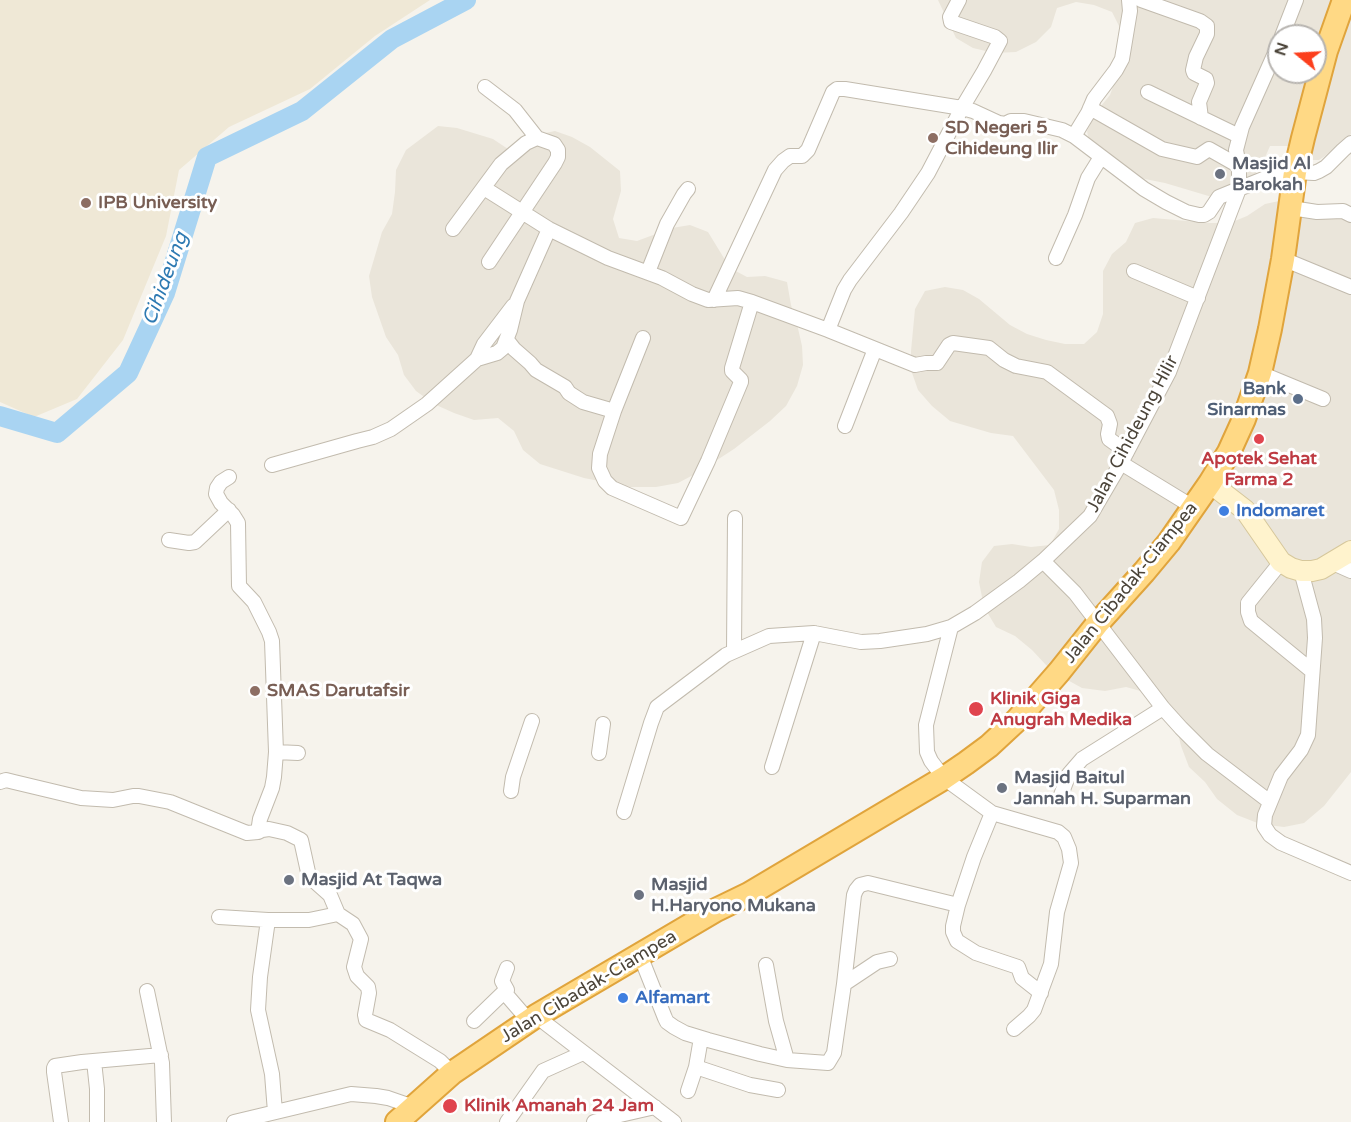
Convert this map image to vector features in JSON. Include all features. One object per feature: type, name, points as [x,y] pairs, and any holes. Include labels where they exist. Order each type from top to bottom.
[{"type":"highway","name":"Jalan Cibadak-Ciampea","points":[[406,1115],[452,1073],[532,1019],[945,778],[989,746],[1017,720],[1169,542],[1210,483],[1233,444],[1260,373],[1283,260],[1295,172],[1315,90],[1343,29],[1344,0]]},
{"type":"main road","points":[[1210,483],[1245,510],[1281,562],[1291,568],[1312,572],[1342,567],[1351,551]]},
{"type":"street","points":[[828,330],[844,290],[928,173],[1000,41],[949,20],[959,0]]},
{"type":"street","points":[[1074,136],[1094,99],[1122,59],[1130,11],[1129,0]]},
{"type":"street","points":[[1141,0],[1200,21],[1207,26],[1207,34],[1192,70],[1207,83],[1199,102],[1201,118]]},
{"type":"street","points":[[1287,24],[1296,0]]},
{"type":"street","points":[[1239,189],[1236,150],[1239,136],[1267,72]]},
{"type":"street","points":[[485,87],[515,110],[537,138],[554,144],[558,150],[558,157],[489,262]]},
{"type":"street","points":[[714,300],[775,170],[790,156],[802,156],[808,150],[833,93],[837,89],[845,88],[962,108],[983,115],[994,122],[1005,124],[1011,121],[1024,121],[1062,130],[1074,136],[1144,189],[1186,212],[1204,215],[1213,208],[1219,198],[1273,175],[1319,171],[1351,143]]},
{"type":"street","points":[[1148,92],[1239,136]]},
{"type":"street","points":[[1090,108],[1162,149],[1197,157],[1209,149],[1239,166]]},
{"type":"street","points":[[453,229],[501,164],[526,143],[537,138]]},
{"type":"street","points":[[1056,258],[1088,178],[1101,157]]},
{"type":"street","points":[[484,188],[549,229],[617,262],[648,272],[708,300],[738,298],[752,302],[915,365],[937,363],[949,345],[953,343],[989,348],[1016,366],[1047,372],[1107,416],[1110,424],[1108,434],[1110,439],[1124,458],[1193,507]]},
{"type":"street","points":[[648,272],[667,224],[688,189]]},
{"type":"street","name":"Jalan Cihideung Hilir","points":[[624,812],[657,707],[726,655],[769,636],[814,633],[861,642],[927,634],[951,627],[975,613],[1019,581],[1090,516],[1124,458],[1169,372],[1239,189]]},
{"type":"street","points":[[1291,208],[1317,212],[1343,211],[1351,215]]},
{"type":"street","points":[[272,465],[373,438],[391,429],[427,404],[477,359],[503,348],[517,301],[549,229]]},
{"type":"street","points":[[1283,260],[1351,287]]},
{"type":"street","points":[[1134,271],[1198,298]]},
{"type":"street","points":[[477,359],[484,344],[517,301]]},
{"type":"street","points":[[644,338],[614,411],[600,454],[599,468],[605,481],[612,488],[681,518],[741,382],[732,368],[752,302]]},
{"type":"street","points":[[507,340],[536,370],[566,387],[568,393],[584,402],[614,411]]},
{"type":"street","points":[[846,426],[875,349]]},
{"type":"street","points":[[1260,373],[1323,399]]},
{"type":"street","points":[[230,477],[221,482],[216,494],[238,523],[239,586],[254,602],[272,641],[276,752],[272,788],[260,819],[258,832]]},
{"type":"street","points":[[169,540],[195,542],[229,510]]},
{"type":"street","points":[[734,651],[735,519]]},
{"type":"street","points":[[1043,561],[1075,593],[1162,708],[1196,744],[1270,802]]},
{"type":"street","points":[[1281,562],[1248,603],[1248,612],[1251,621],[1312,671]]},
{"type":"street","points":[[1301,571],[1314,619],[1315,638],[1308,735],[1301,750],[1281,776],[1265,815],[1264,826],[1270,835],[1281,843],[1351,873]]},
{"type":"street","points":[[951,627],[926,725],[927,752],[931,761],[945,778],[992,813],[1058,832],[1064,837],[1069,849],[1071,863],[1057,912],[1051,964],[1034,1010],[1014,1029]]},
{"type":"street","points":[[772,767],[814,633]]},
{"type":"street","points":[[1061,795],[1069,774],[1082,759],[1162,708]]},
{"type":"street","points":[[511,791],[513,777],[532,721]]},
{"type":"street","points":[[599,753],[603,724]]},
{"type":"street","points":[[276,752],[298,753]]},
{"type":"street","points":[[0,782],[6,780],[81,798],[113,800],[133,796],[170,802],[247,833],[269,829],[287,833],[301,840],[308,872],[312,879],[330,895],[338,914],[353,924],[361,939],[354,967],[357,976],[368,987],[366,1020],[390,1030],[440,1061],[452,1073]]},
{"type":"street","points":[[992,813],[958,905],[953,932],[957,941],[976,952],[1018,968],[1022,978],[1041,993]]},
{"type":"street","points":[[640,955],[667,1022],[685,1033],[787,1060],[828,1063],[834,1053],[854,895],[860,885],[868,883],[958,905]]},
{"type":"street","points":[[219,918],[309,920],[338,914]]},
{"type":"street","points":[[268,920],[258,1010],[272,1074],[275,1112]]},
{"type":"street","points":[[844,984],[877,962],[890,958]]},
{"type":"street","points":[[766,965],[776,1021],[787,1060]]},
{"type":"street","points":[[474,1021],[507,990],[502,981],[507,968]]},
{"type":"street","points":[[147,991],[161,1055],[164,1122]]},
{"type":"street","points":[[504,992],[532,1019],[583,1053],[674,1122]]},
{"type":"street","points":[[688,1092],[696,1067],[701,1038]]},
{"type":"street","points":[[507,1122],[543,1071],[583,1053]]},
{"type":"street","points":[[61,1122],[54,1068],[57,1065],[161,1055]]},
{"type":"street","points":[[94,1061],[97,1122]]},
{"type":"street","points":[[696,1067],[750,1085],[778,1090]]},
{"type":"street","points":[[234,1122],[351,1094],[387,1098],[406,1115]]},
{"type":"street","points":[[594,1122],[655,1107]]},
{"type":"shaded area","name":"IPB University","points":[[0,0],[430,0],[375,36],[310,89],[229,127],[179,170],[166,236],[123,340],[77,399],[34,417],[0,402]]},
{"type":"shaded area","points":[[938,0],[1351,0],[1351,134],[1319,160],[1307,160],[1288,146],[1270,146],[1252,179],[1222,200],[1145,179],[1108,164],[1091,152],[1087,131],[1097,111],[1110,95],[1118,73],[1122,32],[1112,12],[1094,5],[1076,2],[1057,8],[1051,27],[1036,42],[1016,52],[994,53],[973,48],[956,38]]},
{"type":"shaded area","points":[[438,126],[457,128],[493,139],[508,149],[509,155],[526,153],[536,135],[555,131],[572,137],[590,147],[620,171],[621,191],[613,219],[619,238],[637,241],[672,228],[690,225],[708,232],[730,268],[747,277],[765,276],[787,282],[802,346],[803,365],[797,386],[786,406],[734,449],[678,483],[656,487],[630,487],[584,478],[540,464],[523,450],[514,431],[498,418],[474,420],[434,404],[416,391],[404,375],[398,355],[386,337],[372,297],[369,276],[382,232],[392,214],[396,170],[406,150]]},
{"type":"shaded area","points":[[1284,200],[1303,201],[1351,212],[1351,772],[1324,806],[1304,823],[1284,827],[1260,824],[1237,815],[1217,799],[1205,782],[1189,767],[1176,725],[1148,693],[1126,687],[1105,691],[1082,688],[1046,665],[1015,636],[996,627],[984,607],[979,582],[982,562],[994,546],[1050,545],[1059,529],[1059,510],[1054,490],[1013,436],[991,433],[950,421],[932,406],[918,390],[911,370],[911,351],[915,309],[925,291],[945,287],[963,290],[979,299],[1010,325],[1027,334],[1065,344],[1084,344],[1097,332],[1103,314],[1103,271],[1112,254],[1126,242],[1135,223],[1153,218],[1230,223],[1247,216],[1265,204]]},
{"type":"waterway","name":"Cihideung","points":[[0,416],[57,433],[128,373],[165,293],[207,157],[302,111],[392,39],[466,0]]},
{"type":"place","name":"SD Negeri 5 Cihideung Ilir","points":[[933,138]]},
{"type":"place","name":"Masjid Al Barokah","points":[[1220,174]]},
{"type":"place","name":"IPB University","points":[[86,203]]},
{"type":"place","name":"Bank Sinarmas","points":[[1298,399]]},
{"type":"place","name":"Apotek Sehat Farma 2","points":[[1259,439]]},
{"type":"place","name":"Indomaret","points":[[1224,511]]},
{"type":"place","name":"SMAS Darutafsir","points":[[255,691]]},
{"type":"place","name":"Klinik Giga Anugrah Medika","points":[[976,709]]},
{"type":"place","name":"Masjid Baitul Jannah H. Suparman","points":[[1002,788]]},
{"type":"place","name":"Masjid At Taqwa","points":[[289,880]]},
{"type":"place","name":"Masjid H.Haryono Mukana","points":[[639,895]]},
{"type":"place","name":"Alfamart","points":[[623,998]]},
{"type":"place","name":"Klinik Amanah 24 Jam","points":[[450,1106]]}]
